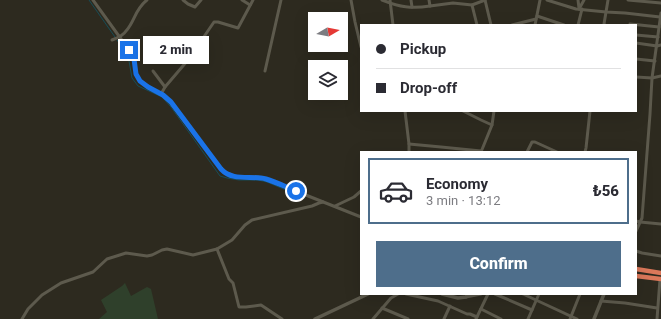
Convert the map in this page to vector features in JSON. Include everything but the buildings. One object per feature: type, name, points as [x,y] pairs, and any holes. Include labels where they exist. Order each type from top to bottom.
[{"type":"highway","points":[[637,269],[661,272]]},
{"type":"highway","points":[[637,276],[660,279]]},
{"type":"street","points":[[93,0],[132,54],[138,78],[144,84],[171,102],[225,174],[234,177],[258,177],[268,180],[360,217]]},
{"type":"street","points":[[112,40],[125,33],[141,4],[147,0]]},
{"type":"street","points":[[183,0],[195,7],[201,0]]},
{"type":"street","points":[[242,0],[250,5]]},
{"type":"street","points":[[161,94],[164,87],[188,60],[214,22],[238,28],[253,0]]},
{"type":"street","points":[[265,71],[281,0]]},
{"type":"street","points":[[351,0],[360,43]]},
{"type":"street","points":[[382,0],[412,8],[453,2],[472,5],[485,0],[491,24]]},
{"type":"street","points":[[411,0],[412,8]]},
{"type":"street","points":[[429,0],[430,6]]},
{"type":"street","points":[[535,24],[540,0]]},
{"type":"street","points":[[547,0],[581,9],[660,18]]},
{"type":"street","points":[[578,0],[581,9]]},
{"type":"street","points":[[578,24],[584,0]]},
{"type":"street","points":[[604,24],[608,0]]},
{"type":"street","points":[[628,0],[661,3]]},
{"type":"street","points":[[390,1],[393,24]]},
{"type":"street","points":[[472,5],[477,24]]},
{"type":"street","points":[[638,222],[642,218],[652,78],[659,46],[658,37],[661,13]]},
{"type":"street","points":[[516,24],[537,18],[560,24]]},
{"type":"street","points":[[637,24],[660,26]]},
{"type":"street","points":[[356,27],[360,28]]},
{"type":"street","points":[[637,35],[658,37]]},
{"type":"street","points":[[637,43],[659,46]]},
{"type":"street","points":[[173,49],[188,60]]},
{"type":"street","points":[[637,59],[655,61]]},
{"type":"street","points":[[153,71],[164,87]]},
{"type":"street","points":[[637,77],[652,78],[661,76]]},
{"type":"street","points":[[405,112],[409,151]]},
{"type":"street","points":[[465,112],[492,125]]},
{"type":"street","points":[[481,151],[492,125],[494,112]]},
{"type":"street","points":[[585,151],[590,112]]},
{"type":"street","points":[[528,151],[532,142],[555,151]]},
{"type":"street","points":[[409,144],[473,151]]},
{"type":"street","points":[[335,206],[354,197],[360,192]]},
{"type":"street","points":[[22,319],[28,309],[42,295],[61,283],[92,272],[107,259],[126,253],[147,256],[167,249],[193,255],[217,249],[232,240],[245,225],[252,220],[324,202]]},
{"type":"street","points":[[638,222],[661,224]]},
{"type":"street","points":[[217,249],[229,279],[233,283],[239,307],[261,305],[282,319]]},
{"type":"street","points":[[637,251],[661,256]]},
{"type":"street","points":[[657,319],[660,279]]},
{"type":"street","points":[[315,319],[366,295]]},
{"type":"street","points":[[372,319],[391,298],[396,295]]},
{"type":"street","points":[[411,295],[438,301],[470,314],[476,318],[488,295]]},
{"type":"street","points":[[446,295],[458,298],[466,295]]},
{"type":"street","points":[[497,295],[532,310]]},
{"type":"street","points":[[525,295],[571,318],[577,319]]},
{"type":"street","points":[[528,319],[539,295]]},
{"type":"street","points":[[571,318],[578,295]]},
{"type":"street","points":[[594,319],[604,295]]},
{"type":"street","points":[[601,301],[657,308]]},
{"type":"street","points":[[444,319],[450,306]]},
{"type":"street","points":[[382,308],[408,319]]},
{"type":"street","points":[[481,309],[501,319]]},
{"type":"street","points":[[464,319],[467,314]]},
{"type":"green space","points":[[125,283],[131,296],[147,287],[151,289],[158,319],[99,319],[107,312],[101,300]]},
{"type":"waterway","points":[[89,0],[115,37]]},
{"type":"waterway","points":[[117,40],[125,51],[129,61],[132,78],[138,86],[162,97],[171,107],[220,176],[239,180],[258,180],[267,182],[305,198]]},
{"type":"route","points":[[129,50],[134,59],[136,74],[140,81],[163,95],[171,102],[225,174],[234,177],[258,177],[296,191]]}]
